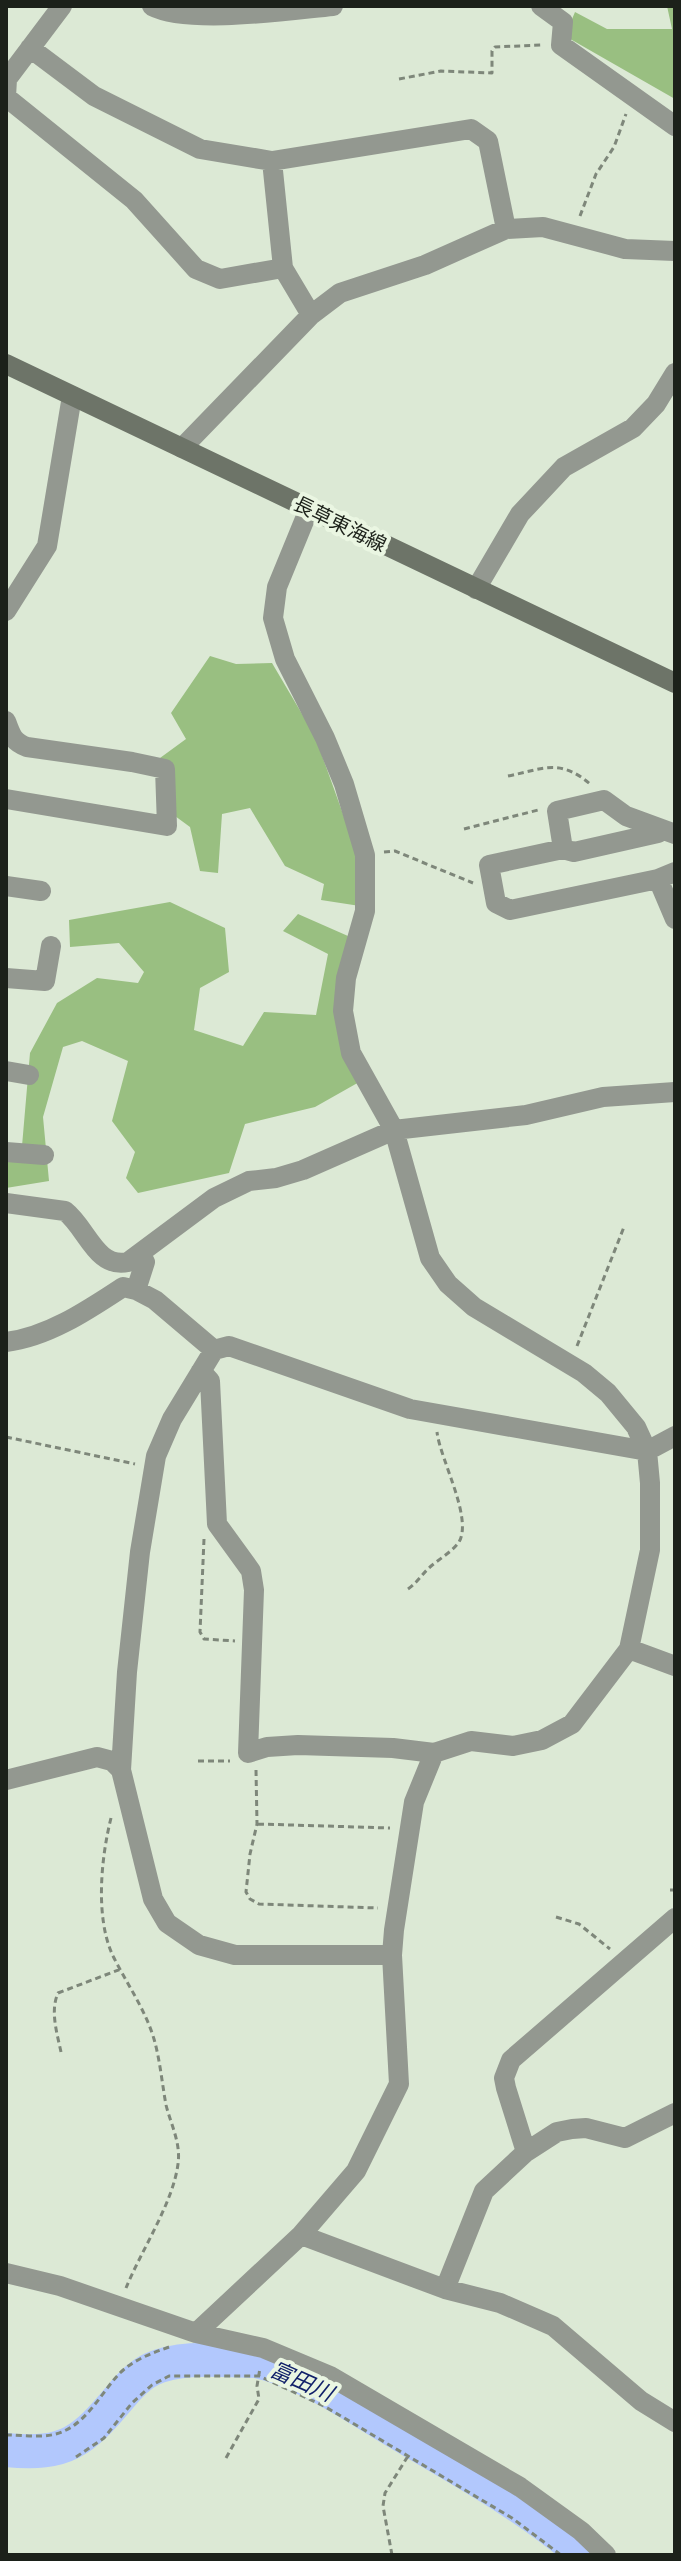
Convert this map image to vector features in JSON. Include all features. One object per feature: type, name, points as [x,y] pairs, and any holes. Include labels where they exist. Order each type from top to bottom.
[{"type":"main road","name":"長草東海線","points":[[6,364],[675,683]]},
{"type":"street","points":[[62,6],[7,79],[6,97],[134,200],[196,269],[220,279],[283,268]]},
{"type":"street","points":[[152,6],[162,11],[226,16],[333,6]]},
{"type":"street","points":[[541,6],[563,22],[561,45],[675,126]]},
{"type":"street","points":[[30,48],[94,96],[200,149],[272,161],[471,129],[488,141],[506,229]]},
{"type":"street","points":[[272,161],[283,268],[311,315]]},
{"type":"street","points":[[182,448],[311,315],[340,293],[425,265],[506,229],[543,227],[625,249],[675,251]]},
{"type":"street","points":[[476,589],[520,514],[564,467],[633,428],[656,404],[675,373]]},
{"type":"street","points":[[6,611],[47,546],[72,396]]},
{"type":"street","points":[[201,1371],[210,1381],[217,1524],[251,1571],[254,1590],[250,1756],[267,1747],[298,1745],[393,1748],[434,1753],[471,1741],[513,1746],[542,1740],[572,1724],[629,1649],[650,1550],[647,1451],[636,1427],[608,1393],[569,1364],[474,1307],[448,1284],[430,1258],[394,1130],[351,1053],[343,1011],[346,978],[365,911],[365,855],[344,784],[325,738],[285,659],[273,618],[277,587],[309,509]]},
{"type":"street","points":[[6,721],[12,737],[27,747],[165,769],[167,826],[6,799]]},
{"type":"street","points":[[563,849],[557,811],[604,800],[626,816],[668,832]]},
{"type":"street","points":[[668,832],[574,852],[563,849],[489,865],[496,903],[510,910],[667,876],[675,919]]},
{"type":"street","points":[[6,886],[41,891]]},
{"type":"street","points":[[6,978],[45,981],[51,946]]},
{"type":"street","points":[[6,1071],[29,1075]]},
{"type":"street","points":[[6,1203],[65,1211],[109,1263],[128,1262],[226,1192],[249,1181],[276,1178],[303,1170],[394,1130],[526,1115],[603,1097],[675,1092]]},
{"type":"street","points":[[6,1152],[44,1155]]},
{"type":"street","points":[[136,1290],[145,1262],[140,1253]]},
{"type":"street","points":[[6,1342],[38,1334],[89,1309],[123,1287],[155,1300],[214,1350]]},
{"type":"street","points":[[392,1955],[235,1955],[199,1945],[167,1923],[153,1899],[121,1770],[127,1672],[140,1552],[156,1456],[172,1419],[214,1350],[229,1346],[410,1409],[647,1451],[675,1436]]},
{"type":"street","points":[[629,1649],[675,1666]]},
{"type":"street","points":[[196,2333],[301,2235],[356,2171],[399,2084],[392,1955],[414,1802],[434,1753]]},
{"type":"street","points":[[6,1780],[97,1757],[112,1761],[121,1770]]},
{"type":"street","points":[[526,2152],[504,2078],[511,2060],[675,1918]]},
{"type":"street","points":[[445,2289],[484,2191],[526,2152],[557,2132],[572,2129],[586,2128],[625,2138],[675,2113]]},
{"type":"street","points":[[301,2235],[445,2289],[500,2303],[553,2326],[641,2401],[675,2422]]},
{"type":"street","points":[[6,2273],[60,2286],[196,2333],[263,2348],[330,2376],[520,2487],[581,2531],[606,2555]]},
{"type":"path","points":[[399,79],[441,71],[492,73],[492,51],[495,47],[561,45]]},
{"type":"path","points":[[574,236],[584,200],[614,147],[632,95]]},
{"type":"path","points":[[6,323],[6,342]]},
{"type":"path","points":[[508,776],[559,766],[578,773],[604,800]]},
{"type":"path","points":[[464,829],[548,808],[557,811]]},
{"type":"path","points":[[365,855],[395,851],[480,885],[493,883]]},
{"type":"path","points":[[569,1364],[624,1227]]},
{"type":"path","points":[[408,1589],[452,1549],[462,1532],[458,1505],[439,1444],[437,1432],[441,1415]]},
{"type":"path","points":[[6,1437],[154,1467]]},
{"type":"path","points":[[217,1524],[202,1542],[200,1632],[204,1639],[236,1641],[252,1653]]},
{"type":"path","points":[[198,1761],[247,1761],[250,1756],[256,1765],[257,1824],[246,1892],[250,1899],[259,1904],[398,1909]]},
{"type":"path","points":[[118,2306],[171,2191],[179,2152],[154,2040],[108,1941],[101,1867],[114,1808],[127,1795]]},
{"type":"path","points":[[257,1824],[410,1828]]},
{"type":"path","points":[[556,1917],[579,1924],[626,1962]]},
{"type":"path","points":[[61,2052],[54,2014],[58,1993],[121,1969]]},
{"type":"path","points":[[6,2435],[44,2436],[65,2431],[83,2419],[127,2368],[153,2352],[179,2344],[196,2333]]},
{"type":"path","points":[[76,2457],[104,2438],[132,2403],[152,2385],[169,2376],[259,2376],[324,2406],[512,2518],[561,2555]]},
{"type":"path","points":[[226,2458],[259,2399],[259,2376]]},
{"type":"path","points":[[392,2555],[383,2506],[385,2493],[408,2456]]},
{"type":"green space","points":[[667,6],[675,6],[675,99],[565,36],[575,12],[607,29],[672,29]]},
{"type":"green space","points":[[210,656],[236,664],[272,663],[315,736],[357,853],[360,906],[321,900],[324,884],[285,866],[250,808],[222,814],[218,873],[200,871],[190,827],[175,816],[160,758],[186,739],[171,713]]},
{"type":"green space","points":[[170,902],[225,928],[229,972],[200,988],[194,1030],[243,1046],[264,1012],[316,1015],[328,954],[283,931],[298,914],[348,936],[335,1005],[361,1081],[315,1107],[245,1124],[229,1173],[138,1193],[126,1178],[135,1152],[112,1121],[128,1061],[82,1041],[63,1047],[43,1117],[49,1181],[6,1188],[6,1145],[22,1146],[30,1053],[57,1003],[97,978],[138,983],[144,972],[119,943],[70,947],[69,920]]},
{"type":"waterway","name":"富田川","points":[[6,2450],[44,2450],[72,2442],[95,2425],[127,2389],[152,2369],[177,2362],[256,2361],[291,2372],[344,2400],[515,2504],[583,2555]]}]
